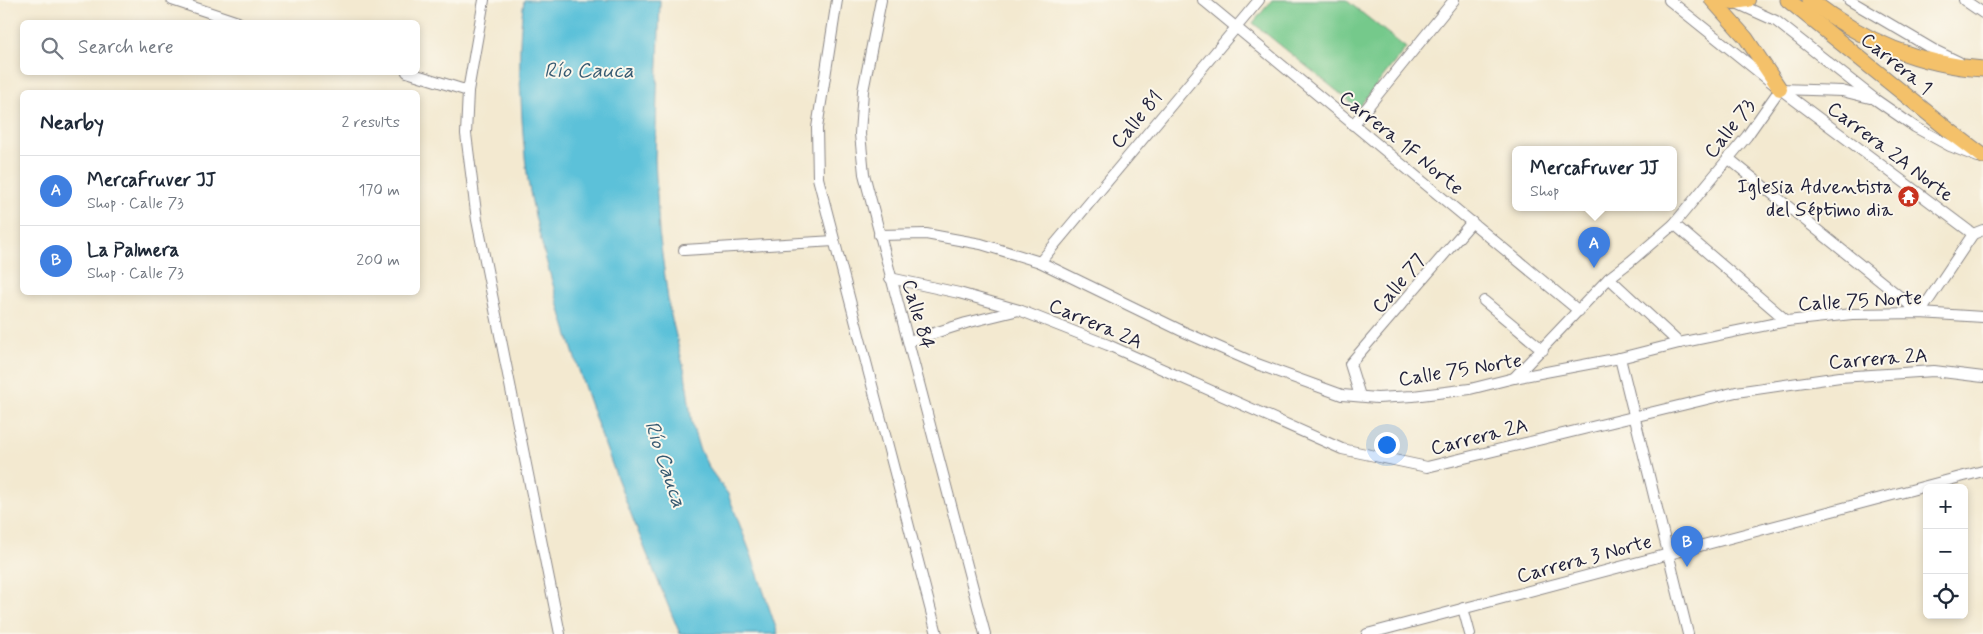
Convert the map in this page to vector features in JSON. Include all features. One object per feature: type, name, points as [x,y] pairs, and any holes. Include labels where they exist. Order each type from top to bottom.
[{"type":"highway","name":"Carrera 1","points":[[1788,0],[1983,156]]},
{"type":"highway","name":"Carrera 1","points":[[1810,0],[1840,22],[1870,39],[1904,54],[1934,63],[1977,69]]},
{"type":"main road","points":[[1712,0],[1746,38],[1780,89]]},
{"type":"main road","points":[[1728,1],[1748,0]]},
{"type":"street","points":[[172,0],[232,20]]},
{"type":"street","points":[[484,0],[468,91],[466,134],[477,220],[560,634]]},
{"type":"street","points":[[837,0],[817,128],[818,178],[937,634]]},
{"type":"street","name":"Calle 84","points":[[881,0],[863,91],[860,134],[864,174],[985,634]]},
{"type":"street","name":"Carrera 1F Norte","points":[[1203,0],[1579,311]]},
{"type":"street","name":"Calle 81","points":[[1040,262],[1259,0]]},
{"type":"street","points":[[1353,125],[1454,0]]},
{"type":"street","name":"Carrera 2A Norte","points":[[1669,0],[1780,89],[1973,234]]},
{"type":"street","points":[[1850,0],[1934,50],[1977,69]]},
{"type":"street","points":[[1964,0],[1983,13]]},
{"type":"street","points":[[1728,1],[1776,21],[1876,100],[1915,127],[1937,140],[1983,160]]},
{"type":"street","points":[[417,75],[468,91]]},
{"type":"street","points":[[1780,89],[1842,91],[1876,100]]},
{"type":"street","name":"Calle 73","points":[[1514,378],[1543,350],[1609,278],[1632,261],[1674,224],[1747,136],[1780,89]]},
{"type":"street","points":[[1728,158],[1920,313],[1973,234],[1983,230]]},
{"type":"street","name":"Calle 77","points":[[1360,396],[1350,364],[1472,222]]},
{"type":"street","points":[[1674,224],[1788,320]]},
{"type":"street","name":"Calle 75 Norte","points":[[879,235],[926,234],[981,244],[1040,262],[1257,364],[1342,395],[1377,398],[1470,389],[1514,378],[1620,358],[1679,343],[1788,320],[1852,314],[1920,313],[1983,316]]},
{"type":"street","points":[[684,250],[834,241]]},
{"type":"street","name":"Carrera 2A","points":[[890,278],[959,293],[1019,310],[1108,345],[1342,449],[1427,467],[1736,392],[1840,378],[1934,371],[1983,377]]},
{"type":"street","points":[[1609,278],[1679,343]]},
{"type":"street","points":[[1484,301],[1543,350]]},
{"type":"street","points":[[909,341],[966,322],[1019,310]]},
{"type":"street","points":[[1620,358],[1688,634]]},
{"type":"street","name":"Carrera 3 Norte","points":[[1367,634],[1983,471]]},
{"type":"street","points":[[1463,608],[1470,634]]},
{"type":"green space","points":[[1272,0],[1346,0],[1406,48],[1358,108],[1253,23]]},
{"type":"water","name":"Río Cauca","points":[[524,0],[660,0],[655,159],[659,232],[669,307],[685,373],[692,424],[699,448],[709,468],[728,494],[778,634],[680,634],[616,477],[574,357],[543,249],[528,181],[523,139],[520,73],[521,24]]},
{"type":"place","name":"Iglesia Adventista del Séptimo dia","points":[[1909,197]]},
{"type":"place","name":"MercaFruver JJ","points":[[1594,268]]},
{"type":"place","name":"La Palmera","points":[[1687,567]]}]
